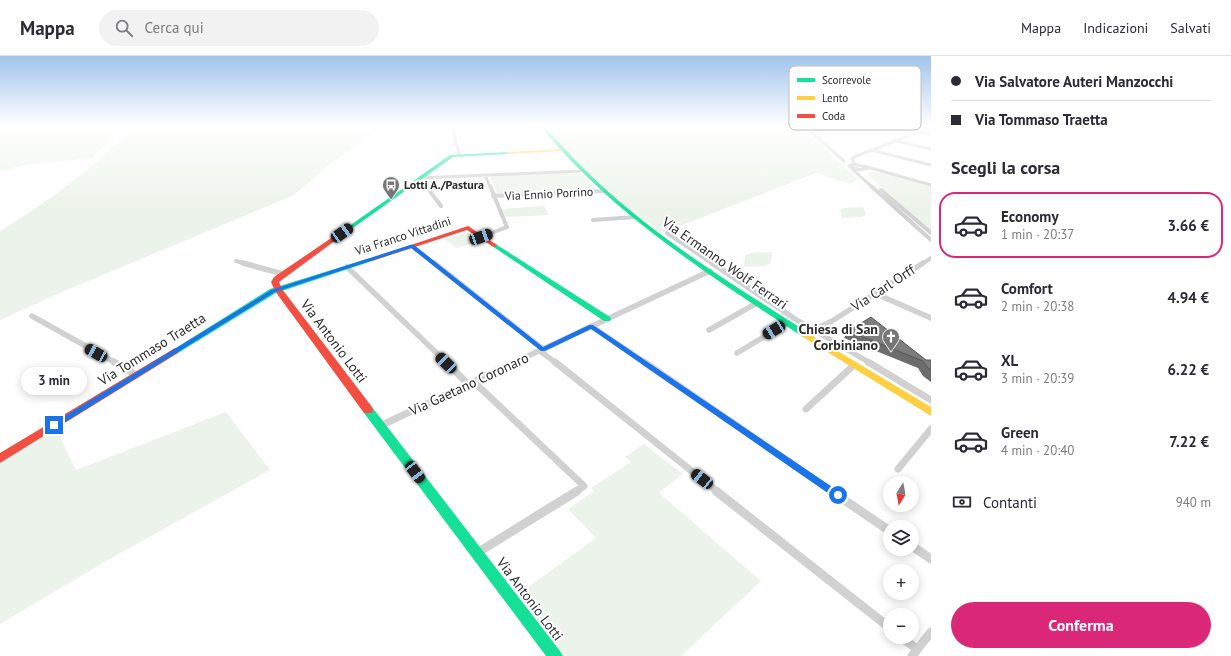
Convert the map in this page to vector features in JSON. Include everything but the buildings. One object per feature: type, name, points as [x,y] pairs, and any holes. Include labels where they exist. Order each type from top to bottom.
[{"type":"street","points":[[278,289],[275,282],[283,274],[446,159],[459,154]]},
{"type":"street","name":"Via Ermanno Wolf Ferrari","points":[[564,154],[580,170],[635,217],[710,271],[787,323],[931,412]]},
{"type":"street","points":[[836,154],[843,160],[863,168],[892,174]]},
{"type":"street","points":[[851,163],[865,154]]},
{"type":"street","points":[[886,154],[931,166]]},
{"type":"street","points":[[851,163],[863,168],[881,171],[931,185]]},
{"type":"street","points":[[851,163],[931,240]]},
{"type":"street","points":[[863,168],[860,172],[931,233]]},
{"type":"street","points":[[420,178],[580,170]]},
{"type":"street","points":[[866,177],[864,174],[868,171],[881,171]]},
{"type":"street","points":[[481,237],[507,227],[485,175]]},
{"type":"street","points":[[407,187],[426,186],[441,206]]},
{"type":"street","name":"Via Ennio Porrino","points":[[493,196],[604,191]]},
{"type":"street","points":[[593,220],[635,217]]},
{"type":"street","name":"Via Franco Vittadini","points":[[278,289],[468,228],[607,319]]},
{"type":"street","name":"Via Ermanno Wolf Ferrari","points":[[667,233],[814,330],[931,400]]},
{"type":"street","points":[[412,246],[883,622]]},
{"type":"street","name":"Via Carl Orff","points":[[814,330],[832,321],[922,262],[931,258]]},
{"type":"street","points":[[236,261],[283,274]]},
{"type":"street","points":[[922,262],[931,262]]},
{"type":"street","points":[[347,267],[584,486],[477,553]]},
{"type":"street","name":"Via Gaetano Coronaro","points":[[380,426],[710,271]]},
{"type":"street","name":"Via Tommaso Traetta","points":[[0,459],[278,289]]},
{"type":"street","name":"Via Antonio Lotti","points":[[278,289],[555,656]]},
{"type":"street","points":[[874,293],[931,318]]},
{"type":"street","points":[[709,330],[757,303]]},
{"type":"street","points":[[32,316],[136,375]]},
{"type":"street","points":[[737,353],[787,323]]},
{"type":"street","points":[[591,326],[883,526]]},
{"type":"street","points":[[806,409],[854,365]]},
{"type":"street","points":[[898,469],[931,429]]},
{"type":"street","points":[[919,551],[931,559]]},
{"type":"street","points":[[907,644],[914,653],[931,632]]},
{"type":"shaded area","points":[[0,154],[96,154],[91,158],[25,165],[0,171]]},
{"type":"shaded area","points":[[344,154],[331,163],[294,195],[55,295],[0,320],[0,231],[54,196],[104,155]]},
{"type":"shaded area","points":[[569,154],[830,154],[857,178],[857,180],[850,184],[816,173],[662,233],[630,209]]},
{"type":"shaded area","points":[[579,172],[597,189],[498,194],[490,176]]},
{"type":"shaded area","points":[[867,173],[885,173],[931,187],[931,231]]},
{"type":"shaded area","points":[[544,206],[549,215],[506,217],[502,209]]},
{"type":"shaded area","points":[[863,207],[866,215],[861,217],[842,218],[840,210],[844,208]]},
{"type":"shaded area","points":[[467,232],[481,241],[457,248],[444,239]]},
{"type":"shaded area","points":[[772,252],[771,263],[765,266],[744,267],[745,255],[750,253]]},
{"type":"shaded area","points":[[226,412],[270,470],[108,560],[0,624],[0,459],[54,425],[76,470]]},
{"type":"shaded area","points":[[644,444],[683,474],[659,493],[761,581],[681,656],[564,656],[517,595],[596,538],[568,509],[594,491],[591,488],[631,462],[625,457]]},
{"type":"traffic: fast","points":[[348,229],[452,156],[489,154]]},
{"type":"traffic: fast","points":[[566,154],[599,186],[631,214],[665,240],[735,289],[806,335]]},
{"type":"traffic: fast","points":[[494,245],[607,319]]},
{"type":"traffic: fast","points":[[175,351],[273,291],[370,260]]},
{"type":"traffic: fast","points":[[368,410],[555,656]]},
{"type":"traffic: slow","points":[[806,335],[931,412]]},
{"type":"traffic: jam","points":[[370,260],[468,228],[494,245]]},
{"type":"traffic: jam","points":[[348,229],[277,279],[275,282],[278,289],[368,410]]},
{"type":"traffic: jam","points":[[0,459],[175,351]]},
{"type":"place","name":"Lotti A./Pastura","points":[[391,200]]},
{"type":"place","name":"Chiesa di San Corbiniano","points":[[891,352]]},
{"type":"route","points":[[54,425],[273,291],[412,246],[543,349],[591,326],[838,495]]}]
